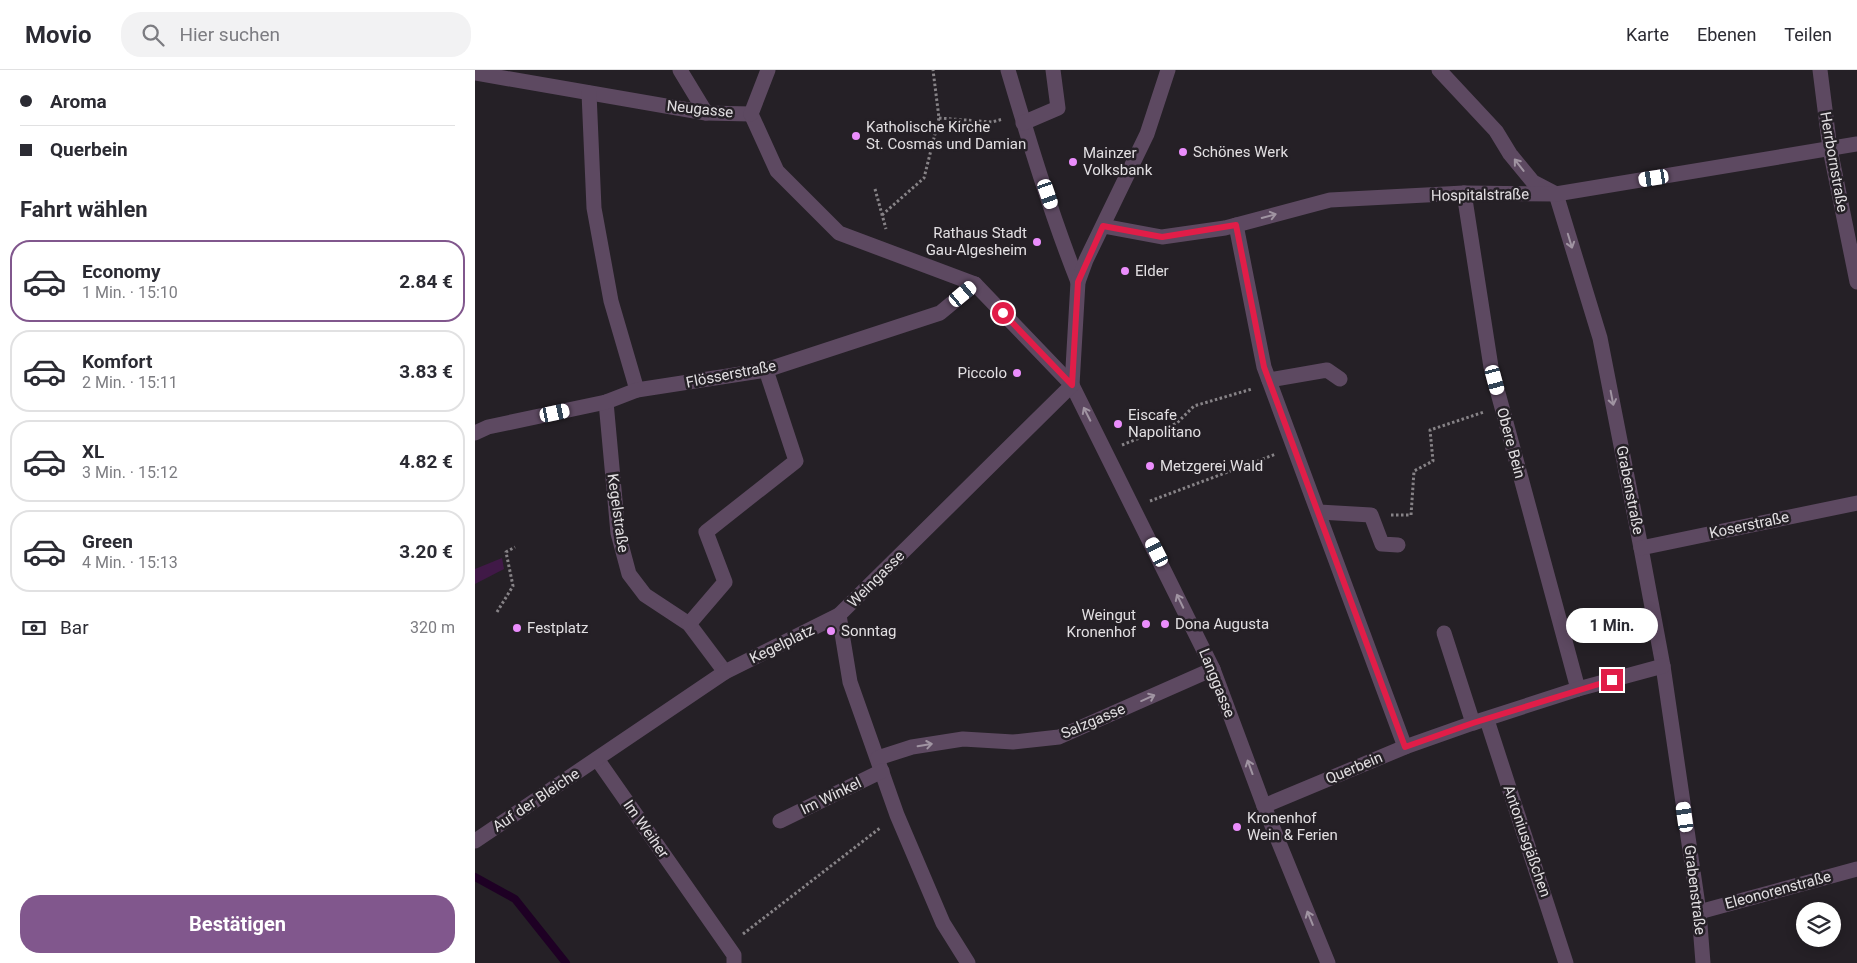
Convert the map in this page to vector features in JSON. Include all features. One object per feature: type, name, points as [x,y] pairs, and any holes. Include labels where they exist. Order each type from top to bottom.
[{"type":"street","points":[[681,70],[706,113]]},
{"type":"street","points":[[751,114],[768,70]]},
{"type":"street","points":[[1008,70],[1022,118],[1054,211],[1059,235],[1078,282]]},
{"type":"street","points":[[1022,118],[1058,108],[1053,70]]},
{"type":"street","points":[[1072,385],[1078,282],[1147,134],[1168,70]]},
{"type":"street","points":[[1439,70],[1496,130],[1510,154],[1533,182],[1556,194]]},
{"type":"street","name":"Herrbornstraße","points":[[1820,70],[1830,149],[1857,282]]},
{"type":"street","name":"Neugasse","points":[[475,73],[706,113],[751,114],[777,171],[839,234],[975,284]]},
{"type":"street","points":[[589,93],[594,208],[611,301],[637,390]]},
{"type":"street","name":"Hospitalstraße","points":[[1103,226],[1162,237],[1236,225],[1330,200],[1464,193],[1556,194],[1857,144]]},
{"type":"street","name":"Obere Bein","points":[[1464,193],[1491,367],[1578,689]]},
{"type":"street","name":"Grabenstraße","points":[[1556,194],[1600,338],[1641,548],[1663,666],[1699,912],[1703,963]]},
{"type":"street","points":[[1236,225],[1264,367],[1295,446],[1405,747]]},
{"type":"street","points":[[975,284],[1072,385]]},
{"type":"street","name":"Flösserstraße","points":[[475,433],[488,427],[606,402],[637,390],[766,370],[940,313],[975,284]]},
{"type":"street","points":[[725,672],[689,624],[725,582],[706,532],[796,461],[766,370]]},
{"type":"street","points":[[1270,382],[1327,370],[1340,379]]},
{"type":"street","name":"Langgasse","points":[[1072,385],[1213,669],[1264,806],[1328,963]]},
{"type":"street","name":"Weingasse","points":[[968,963],[943,923],[897,815],[850,682],[839,615],[1072,385]]},
{"type":"street","name":"Kegelstraße","points":[[606,402],[618,533],[629,574],[645,595],[689,624]]},
{"type":"street","name":"Koserstraße","points":[[1641,548],[1857,503]]},
{"type":"street","points":[[1319,512],[1371,515],[1382,544],[1398,546]]},
{"type":"street","name":"Kegelplatz","points":[[597,758],[725,672],[839,615]]},
{"type":"street","points":[[1445,632],[1480,721]]},
{"type":"street","name":"Querbein","points":[[1264,806],[1405,747],[1578,689],[1663,666]]},
{"type":"street","name":"Salzgasse","points":[[880,764],[912,747],[963,739],[1013,742],[1059,737],[1213,669]]},
{"type":"street","name":"Antoniusgäßchen","points":[[1480,721],[1567,963]]},
{"type":"street","name":"Auf der Bleiche","points":[[475,841],[597,758]]},
{"type":"street","name":"Im Weiher","points":[[597,758],[728,946],[734,956],[734,963]]},
{"type":"street","name":"Im Winkel","points":[[780,821],[880,764]]},
{"type":"street","name":"Eleonorenstraße","points":[[1699,912],[1857,869]]},
{"type":"path","points":[[882,215],[924,178],[939,118],[933,70]]},
{"type":"path","points":[[939,118],[992,122],[1022,118]]},
{"type":"path","points":[[875,189],[893,254]]},
{"type":"path","points":[[1106,452],[1177,423],[1194,406],[1270,382]]},
{"type":"path","points":[[1371,515],[1411,515],[1414,470],[1433,461],[1430,430],[1502,407]]},
{"type":"path","points":[[1134,507],[1295,446]]},
{"type":"path","points":[[497,612],[513,586],[506,552],[515,547]]},
{"type":"path","points":[[728,946],[897,815]]},
{"type":"shaded area","points":[[502,558],[504,569],[475,584],[475,569]]},
{"type":"waterway","points":[[475,877],[515,899],[566,963]]},
{"type":"place","name":"Katholische Kirche St. Cosmas und Damian","points":[[856,136]]},
{"type":"place","name":"Schönes Werk","points":[[1183,152]]},
{"type":"place","name":"Mainzer Volksbank","points":[[1073,162]]},
{"type":"place","name":"Rathaus Stadt Gau-Algesheim","points":[[1037,242]]},
{"type":"place","name":"Elder","points":[[1125,271]]},
{"type":"place","name":"Piccolo","points":[[1017,373]]},
{"type":"place","name":"Eiscafe Napolitano","points":[[1118,424]]},
{"type":"place","name":"Metzgerei Wald","points":[[1150,466]]},
{"type":"place","name":"Weingut Kronenhof","points":[[1146,624]]},
{"type":"place","name":"Dona Augusta","points":[[1165,624]]},
{"type":"place","name":"Festplatz","points":[[517,628]]},
{"type":"place","name":"Sonntag","points":[[831,631]]},
{"type":"place","name":"Kronenhof Wein & Ferien","points":[[1237,827]]},
{"type":"route","points":[[1003,313],[1072,385],[1078,282],[1086,260],[1103,226],[1162,237],[1236,225],[1264,367],[1405,747],[1578,689],[1612,680]]}]
